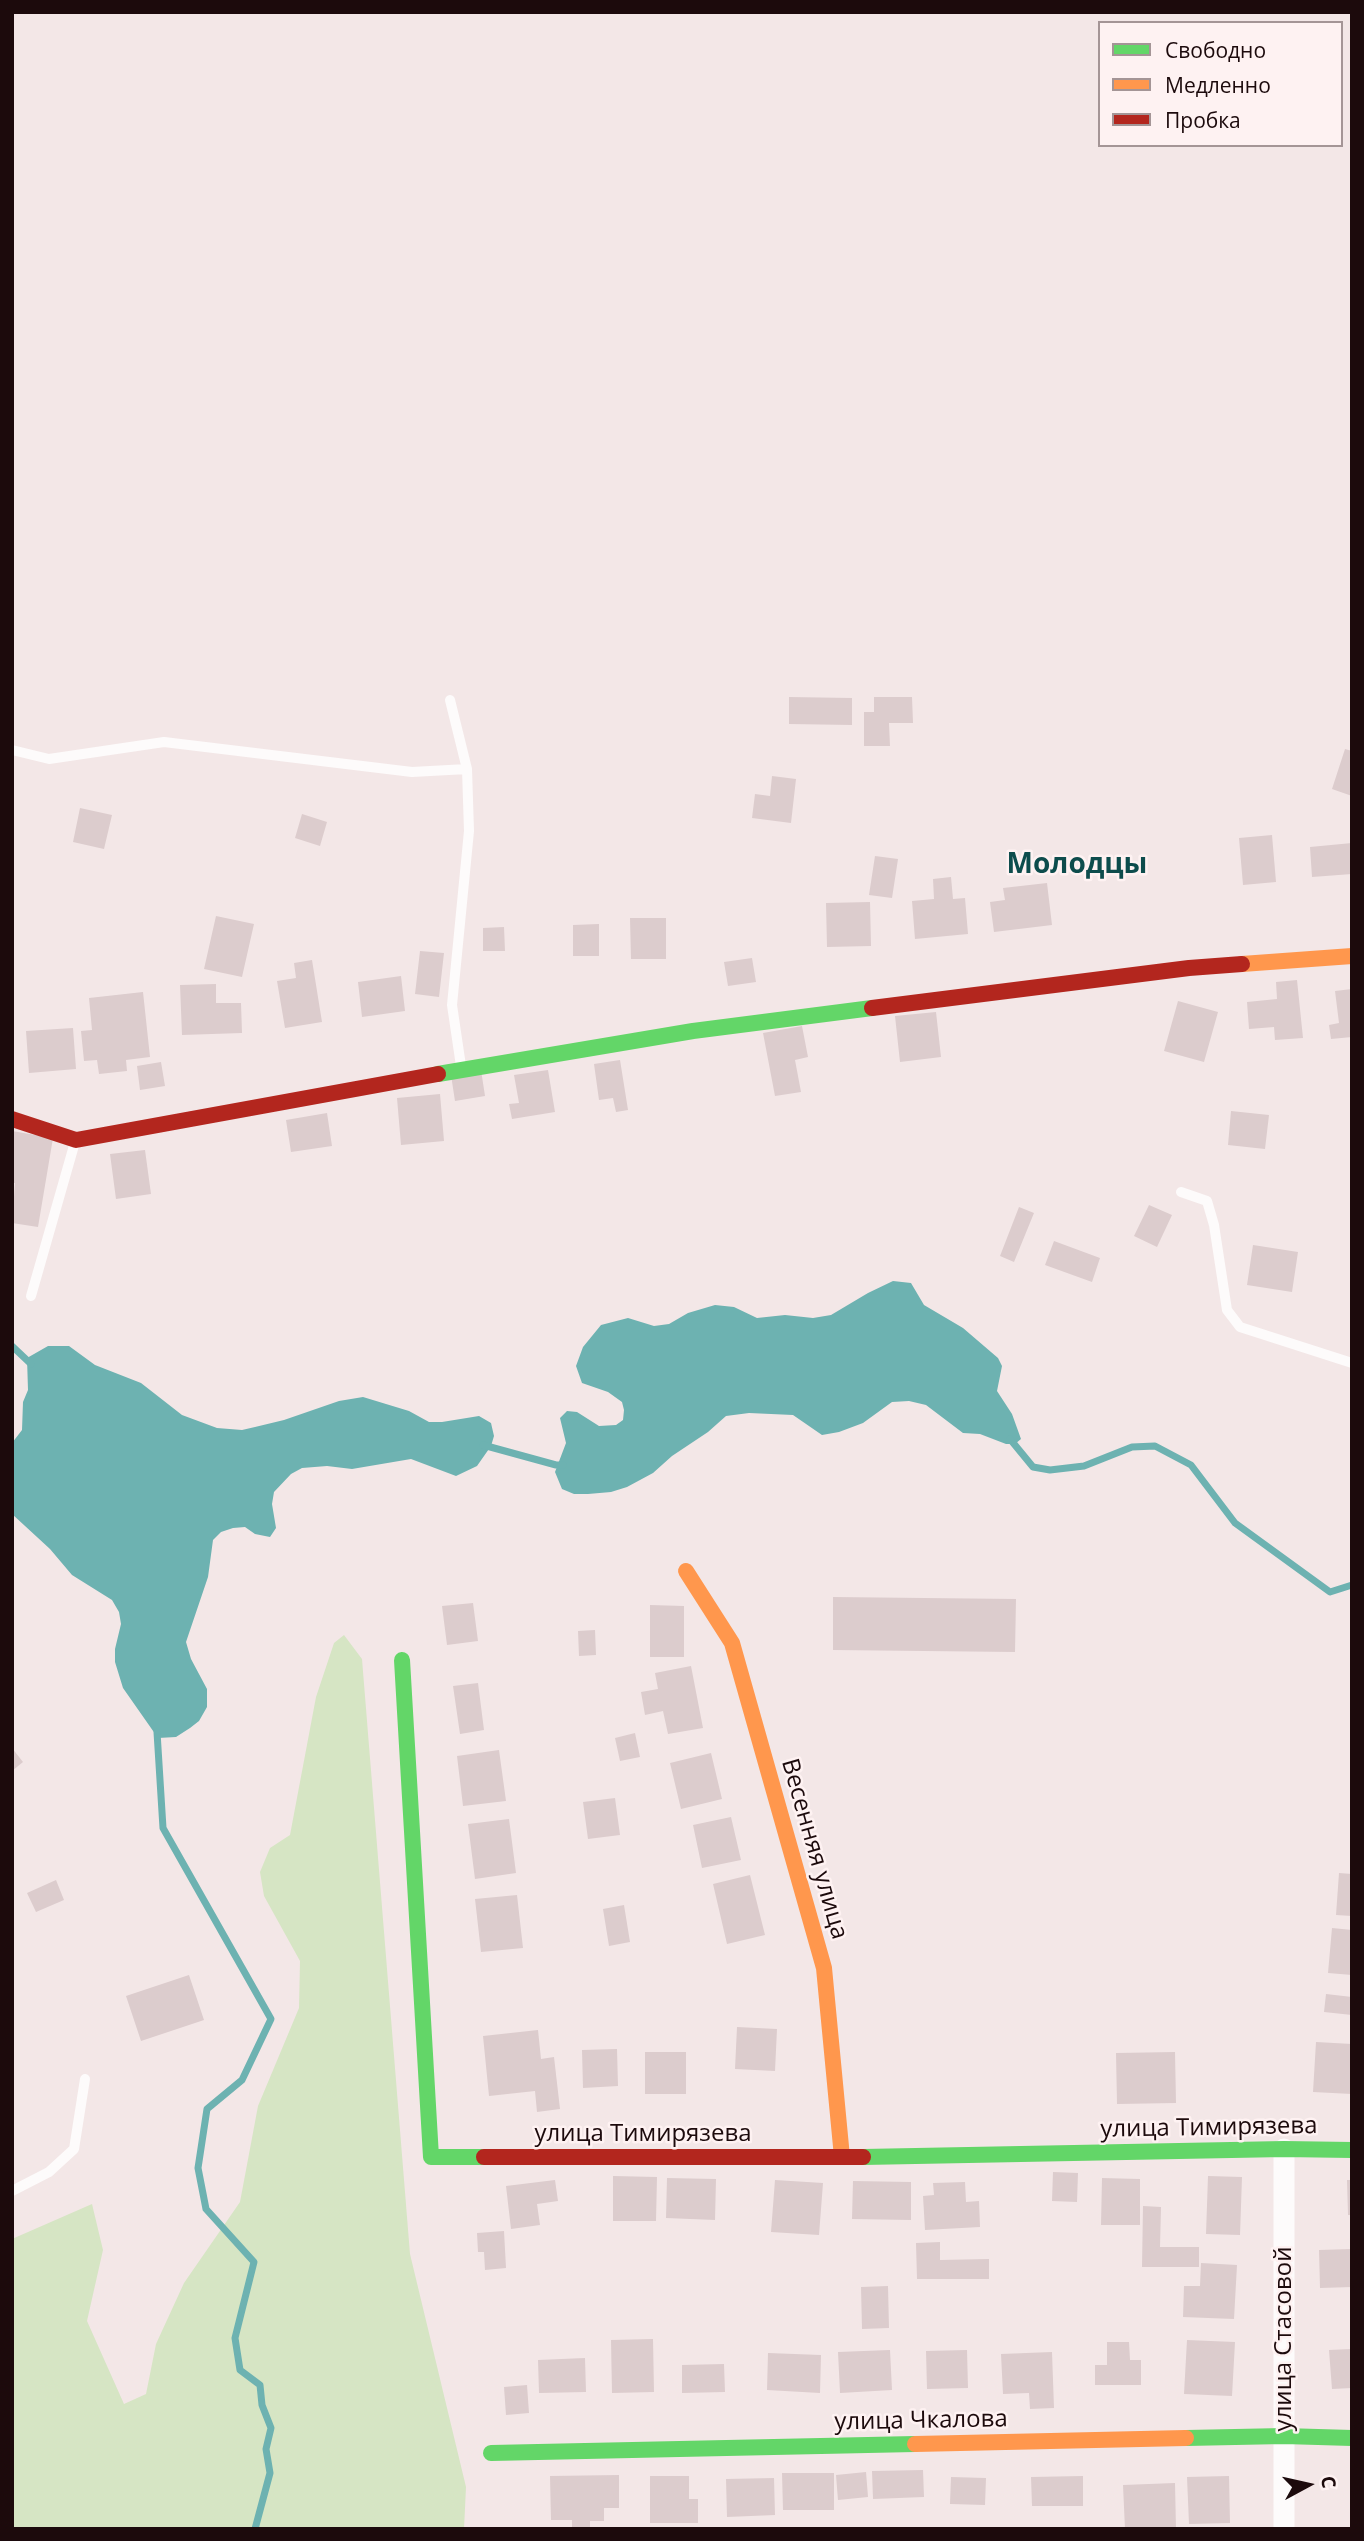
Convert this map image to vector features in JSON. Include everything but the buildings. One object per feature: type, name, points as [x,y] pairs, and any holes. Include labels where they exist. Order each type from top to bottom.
[{"type":"street","points":[[12,1119],[76,1140],[693,1031],[1189,968],[1352,956]]},
{"type":"street","name":"Весенняя улица","points":[[686,1571],[732,1643],[824,1968],[842,2157]]},
{"type":"street","name":"улица Тимирязева","points":[[402,1660],[431,2157],[842,2157],[1352,2150]]},
{"type":"street","name":"улица Стасовой","points":[[1284,2149],[1284,2529]]},
{"type":"street","name":"улица Чкалова","points":[[491,2453],[1284,2436],[1352,2438]]},
{"type":"lane","points":[[450,700],[467,769],[469,831],[453,1005],[461,1070]]},
{"type":"lane","points":[[12,750],[49,760],[164,742],[412,772],[467,769]]},
{"type":"lane","points":[[31,1296],[76,1140]]},
{"type":"lane","points":[[1181,1192],[1207,1201],[1214,1225],[1227,1310],[1240,1327],[1352,1363]]},
{"type":"lane","points":[[12,2191],[49,2172],[74,2149],[85,2079]]},
{"type":"green space","points":[[344,1635],[362,1659],[410,2254],[466,2487],[464,2529],[12,2529],[12,2239],[92,2204],[103,2250],[87,2321],[124,2404],[146,2394],[156,2344],[184,2283],[240,2202],[258,2106],[299,2008],[300,1961],[264,1896],[260,1872],[270,1848],[290,1835],[316,1697],[334,1643]]},
{"type":"water","points":[[893,1281],[911,1283],[924,1305],[963,1328],[998,1358],[1002,1366],[997,1391],[1012,1414],[1021,1439],[1015,1444],[1006,1444],[980,1434],[963,1433],[926,1405],[909,1401],[892,1402],[863,1423],[822,1435],[793,1415],[749,1413],[726,1416],[653,1473],[627,1487],[588,1494],[574,1494],[562,1489],[555,1472],[566,1443],[560,1418],[567,1411],[577,1412],[599,1426],[616,1425],[623,1420],[622,1402],[608,1392],[582,1383],[576,1366],[583,1347],[601,1325],[628,1318],[654,1326],[669,1324],[688,1313],[715,1305],[734,1307],[757,1318],[785,1315],[813,1318],[831,1315]]},
{"type":"water","points":[[48,1346],[69,1346],[95,1365],[141,1383],[182,1415],[217,1428],[242,1430],[284,1420],[339,1401],[363,1397],[409,1411],[429,1422],[479,1416],[491,1423],[494,1436],[491,1446],[477,1466],[456,1476],[411,1459],[352,1469],[327,1466],[302,1468],[291,1474],[274,1492],[272,1504],[276,1528],[270,1537],[255,1534],[245,1527],[221,1532],[213,1540],[208,1577],[186,1642],[191,1659],[207,1689],[207,1707],[199,1721],[176,1737],[158,1738],[123,1688],[115,1662],[121,1624],[119,1612],[112,1600],[72,1575],[50,1549],[12,1514],[12,1443],[22,1430],[23,1402],[28,1390],[27,1358]]},
{"type":"waterway","points":[[12,1346],[31,1364]]},
{"type":"waterway","points":[[1010,1439],[1033,1467],[1050,1470],[1084,1466],[1132,1447],[1155,1446],[1191,1465],[1235,1523],[1330,1592],[1352,1585]]},
{"type":"waterway","points":[[483,1445],[563,1465]]},
{"type":"waterway","points":[[157,1732],[163,1828],[271,2019],[242,2080],[207,2109],[198,2168],[206,2209],[254,2262],[235,2338],[240,2370],[260,2385],[262,2405],[271,2428],[266,2449],[270,2473],[255,2529]]},
{"type":"traffic: fast","points":[[438,1074],[693,1031],[872,1008]]},
{"type":"traffic: fast","points":[[402,1660],[431,2157],[484,2157]]},
{"type":"traffic: fast","points":[[863,2157],[1352,2150]]},
{"type":"traffic: fast","points":[[1186,2438],[1352,2438]]},
{"type":"traffic: fast","points":[[491,2453],[915,2444]]},
{"type":"traffic: slow","points":[[1242,964],[1352,956]]},
{"type":"traffic: slow","points":[[686,1571],[732,1643],[824,1968],[842,2157]]},
{"type":"traffic: slow","points":[[915,2444],[1186,2438]]},
{"type":"traffic: jam","points":[[872,1008],[1189,968],[1242,964]]},
{"type":"traffic: jam","points":[[12,1119],[76,1140],[438,1074]]},
{"type":"traffic: jam","points":[[484,2157],[863,2157]]},
{"type":"district","name":"Молодцы","points":[[1077,865]]}]
